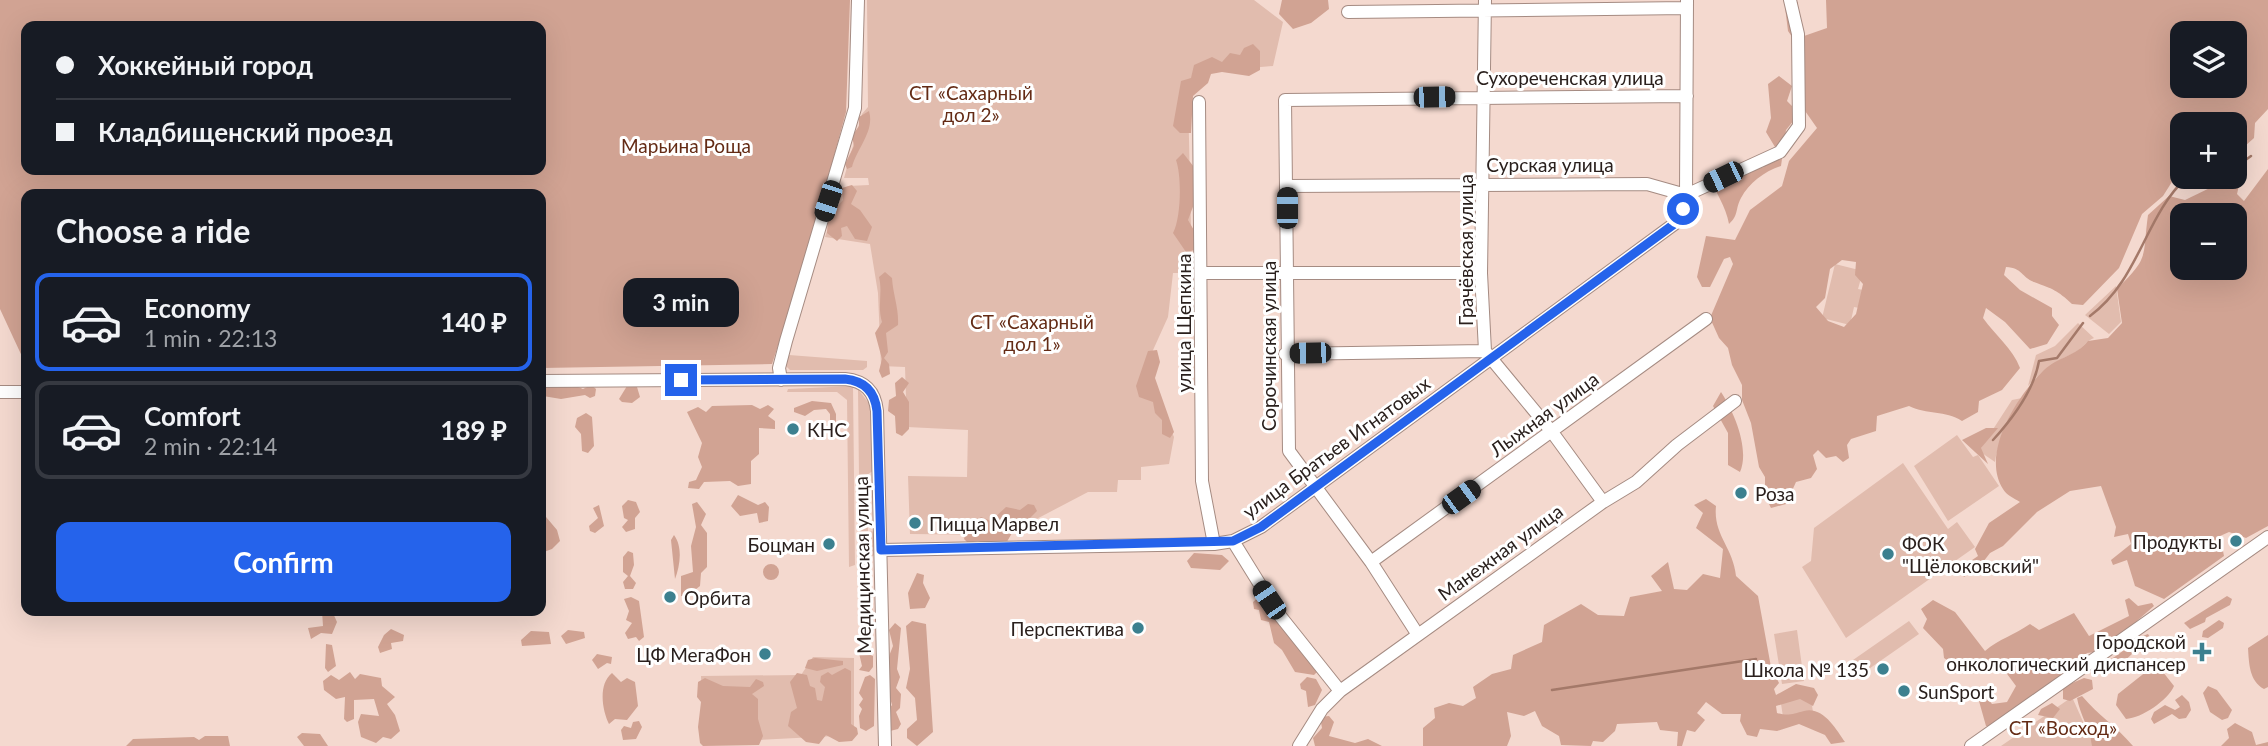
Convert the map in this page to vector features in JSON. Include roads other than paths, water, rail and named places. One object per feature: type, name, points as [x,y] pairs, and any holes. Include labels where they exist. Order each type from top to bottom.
[{"type":"street","points":[[546,381],[781,380],[779,368],[855,108],[858,0]]},
{"type":"street","points":[[1348,12],[1485,5],[1687,4],[1686,195],[1780,152],[1799,126],[1798,34],[1790,0]]},
{"type":"street","name":"Грачёвская улица","points":[[1485,5],[1481,273],[1487,354]]},
{"type":"street","name":"Сухореченская улица","points":[[1285,100],[1687,96]]},
{"type":"street","name":"Сорочинская улица","points":[[1285,100],[1289,451],[1371,562],[1418,635]]},
{"type":"street","name":"улица Щепкина","points":[[1199,102],[1202,481],[1214,544]]},
{"type":"street","name":"Сурская улица","points":[[1287,186],[1647,184],[1686,195]]},
{"type":"street","name":"улица Братьев Игнатовых","points":[[881,550],[1214,544],[1233,541],[1261,527],[1487,354],[1677,222],[1686,195]]},
{"type":"street","points":[[1202,274],[1481,273]]},
{"type":"street","name":"Лыжная улица","points":[[1371,562],[1706,319]]},
{"type":"street","points":[[1286,354],[1487,354],[1552,432],[1603,502]]},
{"type":"street","name":"Медицинская улица","points":[[781,380],[845,379],[866,386],[873,394],[877,411],[885,746]]},
{"type":"street","points":[[0,392],[21,392]]},
{"type":"street","name":"Манежная улица","points":[[1299,746],[1322,709],[1340,691],[1603,502],[1636,482],[1677,445],[1735,401]]},
{"type":"street","points":[[1971,746],[2268,537]]},
{"type":"street","points":[[1233,541],[1278,612],[1340,691]]},
{"type":"waterway","points":[[2247,159],[2251,156]]},
{"type":"waterway","points":[[2090,316],[2107,301],[2120,284],[2161,210],[2176,189]]},
{"type":"waterway","points":[[1993,440],[2015,414],[2027,394],[2039,361],[2057,358],[2083,323]]},
{"type":"waterway","points":[[1552,690],[1756,659]]},
{"type":"place","name":"КНС","points":[[793,429]]},
{"type":"place","name":"Роза","points":[[1741,493]]},
{"type":"place","name":"Пицца Марвел","points":[[915,523]]},
{"type":"place","name":"Продукты","points":[[2236,541]]},
{"type":"place","name":"Боцман","points":[[829,544]]},
{"type":"place","name":"ФОК \"Щёлоковский\"","points":[[1888,554]]},
{"type":"place","name":"Орбита","points":[[670,597]]},
{"type":"place","name":"Перспектива","points":[[1138,628]]},
{"type":"place","name":"Городской онкологический диспансер","points":[[2202,652]]},
{"type":"place","name":"ЦФ МегаФон","points":[[765,654]]},
{"type":"place","name":"Школа № 135","points":[[1883,669]]},
{"type":"place","name":"SunSport","points":[[1904,691]]},
{"type":"park label","name":"СТ «Сахарный дол 2»","points":[[971,103]]},
{"type":"park label","name":"Марьина Роща","points":[[686,145]]},
{"type":"park label","name":"СТ «Сахарный дол 1»","points":[[1032,332]]},
{"type":"park label","name":"СТ «Восход»","points":[[2063,727]]}]
